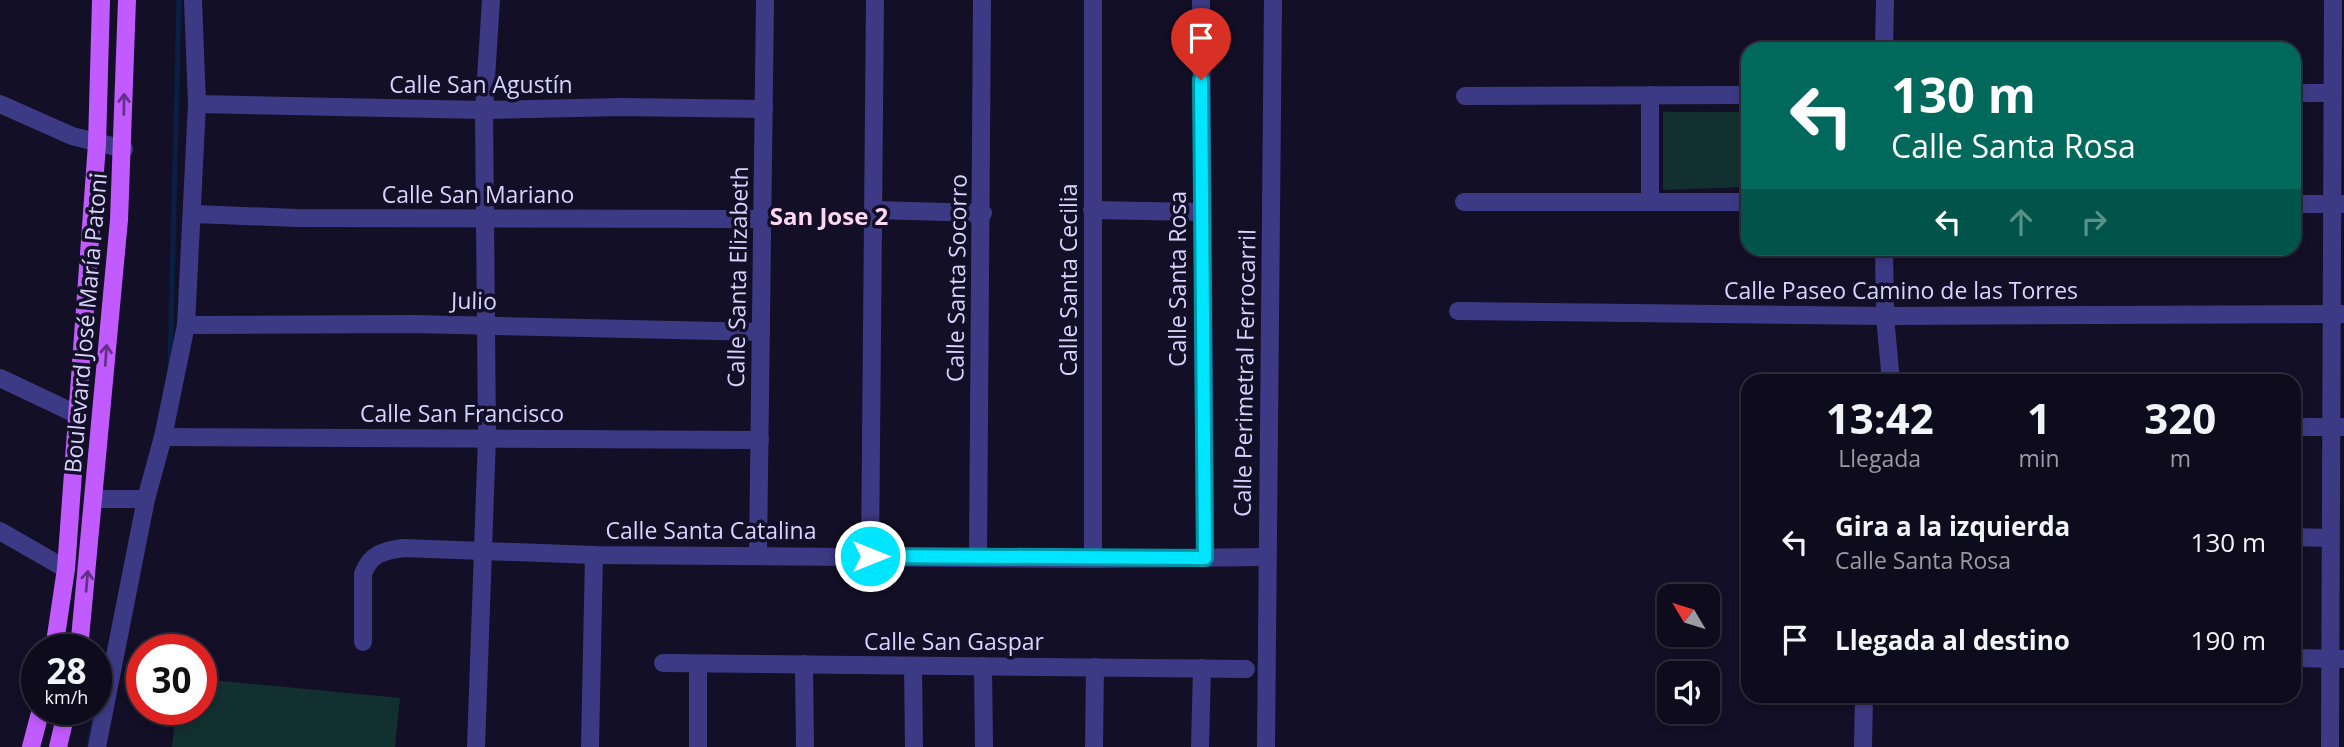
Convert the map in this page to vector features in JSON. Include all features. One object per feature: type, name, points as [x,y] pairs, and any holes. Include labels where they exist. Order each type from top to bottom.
[{"type":"main road","name":"Boulevard José María Patoni","points":[[56,634],[66,569],[97,144],[101,0]]},
{"type":"main road","name":"Boulevard José María Patoni","points":[[80,634],[124,149],[127,0]]},
{"type":"main road","points":[[89,245],[116,248]]},
{"type":"main road","points":[[31,747],[37,725]]},
{"type":"main road","points":[[58,747],[63,725]]},
{"type":"street","points":[[97,747],[145,499],[163,437],[186,325],[194,214],[197,104],[193,0]]},
{"type":"street","points":[[476,747],[487,437],[484,110],[491,0]]},
{"type":"street","name":"Calle Santa Elizabeth","points":[[758,554],[765,0]]},
{"type":"street","points":[[870,556],[875,0]]},
{"type":"street","name":"Calle Santa Socorro","points":[[978,557],[983,213],[982,0]]},
{"type":"street","name":"Calle Santa Cecilia","points":[[1093,0],[1093,559]]},
{"type":"street","name":"Calle Santa Rosa","points":[[1201,0],[1205,558]]},
{"type":"street","name":"Calle Perimetral Ferrocarril","points":[[1266,747],[1265,557],[1273,0]]},
{"type":"street","points":[[1884,42],[1885,0]]},
{"type":"street","points":[[2330,747],[2336,659],[2330,538],[2337,427],[2338,314],[2338,204],[2332,93],[2333,0]]},
{"type":"street","points":[[2301,93],[2332,93]]},
{"type":"street","points":[[1650,95],[1650,202]]},
{"type":"street","points":[[1465,96],[1741,95]]},
{"type":"street","points":[[0,104],[97,144],[124,149]]},
{"type":"street","name":"Calle San Agustín","points":[[197,104],[484,110],[622,107],[764,109]]},
{"type":"street","points":[[1464,202],[1741,202]]},
{"type":"street","points":[[2301,204],[2338,204]]},
{"type":"street","points":[[874,210],[983,213]]},
{"type":"street","points":[[1092,210],[1201,212]]},
{"type":"street","name":"Calle San Mariano","points":[[194,214],[485,219],[762,219]]},
{"type":"street","points":[[1884,256],[1885,316],[1890,374]]},
{"type":"street","name":"Calle Paseo Camino de las Torres","points":[[1458,311],[1885,316],[2338,314]]},
{"type":"street","name":"Julio","points":[[186,325],[485,325],[761,332]]},
{"type":"street","points":[[0,378],[76,414]]},
{"type":"street","points":[[2301,427],[2337,427]]},
{"type":"street","name":"Calle San Francisco","points":[[163,437],[760,440]]},
{"type":"street","points":[[94,499],[145,499]]},
{"type":"street","points":[[0,531],[66,569]]},
{"type":"street","points":[[2301,537],[2330,538]]},
{"type":"street","name":"Calle Santa Catalina","points":[[363,642],[363,574],[372,558],[403,548],[594,555],[758,554],[1093,559],[1265,557]]},
{"type":"street","points":[[590,747],[594,555]]},
{"type":"street","points":[[2301,658],[2336,659]]},
{"type":"street","name":"Calle San Gaspar","points":[[663,663],[1246,669]]},
{"type":"street","points":[[804,664],[805,747]]},
{"type":"street","points":[[698,665],[698,747]]},
{"type":"street","points":[[913,666],[914,747]]},
{"type":"street","points":[[983,666],[984,747]]},
{"type":"street","points":[[1094,747],[1095,667]]},
{"type":"street","points":[[1200,747],[1202,668]]},
{"type":"street","points":[[1863,747],[1864,703]]},
{"type":"green space","points":[[1663,112],[1741,112],[1741,187],[1663,190]]},
{"type":"green space","points":[[217,681],[400,698],[395,747],[172,747],[174,725],[217,725]]},
{"type":"waterway","points":[[170,368],[179,0]]},
{"type":"waterway","points":[[89,744],[93,725]]},
{"type":"district","name":"San Jose 2","points":[[829,215]]},
{"type":"route","points":[[870,556],[1205,558],[1201,80]]}]
